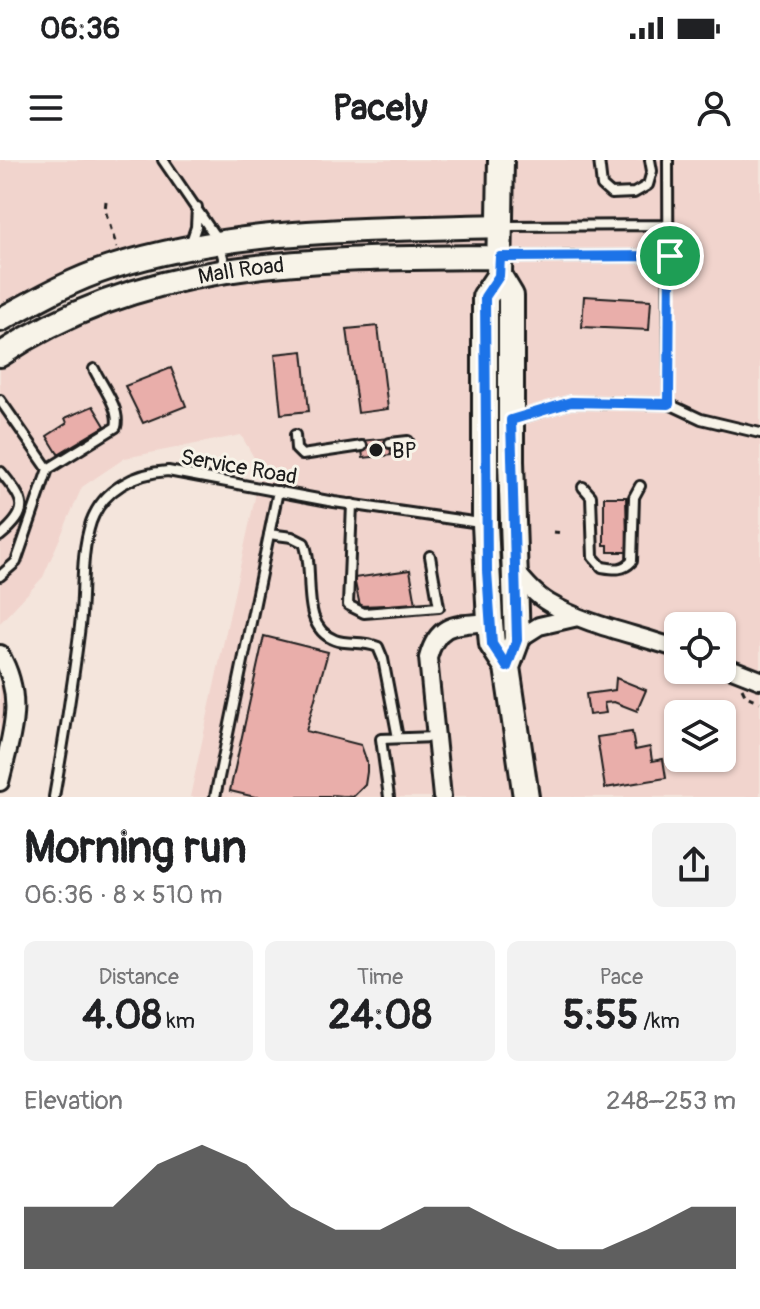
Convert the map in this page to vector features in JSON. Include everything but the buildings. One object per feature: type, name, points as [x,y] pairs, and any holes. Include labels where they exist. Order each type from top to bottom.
[{"type":"main road","points":[[501,160],[499,266],[485,297],[485,524],[492,644],[507,667],[526,797]]},
{"type":"main road","name":"Mall Road","points":[[0,320],[48,293],[107,268],[189,247],[303,232],[500,226]]},
{"type":"main road","name":"Mall Road","points":[[0,355],[57,324],[122,296],[151,286],[226,270],[338,259],[499,266]]},
{"type":"main road","points":[[499,266],[511,296],[513,569],[517,640],[507,667]]},
{"type":"street","points":[[513,569],[549,603],[578,617],[664,645]]},
{"type":"street","points":[[517,640],[539,626],[578,617]]},
{"type":"street","points":[[442,797],[427,672],[431,647],[443,629],[490,622]]},
{"type":"street","points":[[0,654],[12,676],[16,699],[14,725],[0,782]]},
{"type":"street","points":[[736,671],[760,680]]},
{"type":"lane","points":[[163,160],[219,242],[226,270]]},
{"type":"lane","points":[[599,160],[602,186],[611,194],[634,193],[648,185],[652,171],[650,160]]},
{"type":"lane","points":[[668,160],[669,404]]},
{"type":"lane","points":[[189,247],[196,227],[197,207]]},
{"type":"lane","points":[[500,226],[667,225]]},
{"type":"lane","points":[[499,266],[670,256]]},
{"type":"lane","points":[[0,576],[16,562],[48,469],[116,427],[118,419],[115,409],[94,369]]},
{"type":"lane","points":[[0,400],[48,469]]},
{"type":"lane","points":[[511,420],[571,402],[669,404],[701,419],[760,433]]},
{"type":"lane","points":[[295,435],[296,449],[302,455],[362,446]]},
{"type":"lane","points":[[390,443],[408,441]]},
{"type":"lane","name":"Service Road","points":[[54,797],[80,626],[83,564],[92,521],[103,503],[123,483],[152,472],[168,471],[485,524]]},
{"type":"lane","points":[[0,536],[15,523],[21,512],[21,497],[1,472]]},
{"type":"lane","points":[[583,487],[591,496],[593,557],[602,567],[619,569],[627,567],[632,561],[634,497],[640,486]]},
{"type":"lane","points":[[215,797],[278,491]]},
{"type":"lane","points":[[352,504],[348,605],[364,613],[439,607],[430,556]]},
{"type":"lane","points":[[269,534],[292,537],[304,543],[310,557],[312,614],[319,628],[338,642],[365,641],[378,647],[398,738]]},
{"type":"lane","points":[[389,797],[381,739],[435,737]]},
{"type":"path","points":[[106,201],[105,210],[118,250]]},
{"type":"path","points":[[553,532],[563,533]]},
{"type":"path","points":[[742,685],[746,696],[760,702]]},
{"type":"shaded area","points":[[0,160],[760,160],[760,797],[190,797],[261,470],[241,435],[125,458],[82,487],[43,577],[0,623],[0,355],[213,271],[205,244],[176,249],[0,320]]},
{"type":"shaded area","points":[[0,654],[12,676],[0,782]]},
{"type":"place","name":"BP","points":[[376,450]]},
{"type":"route","points":[[670,256],[669,404],[571,402],[511,420],[517,640],[507,667],[492,644],[485,524],[485,297],[499,276],[500,257],[670,256]]}]
